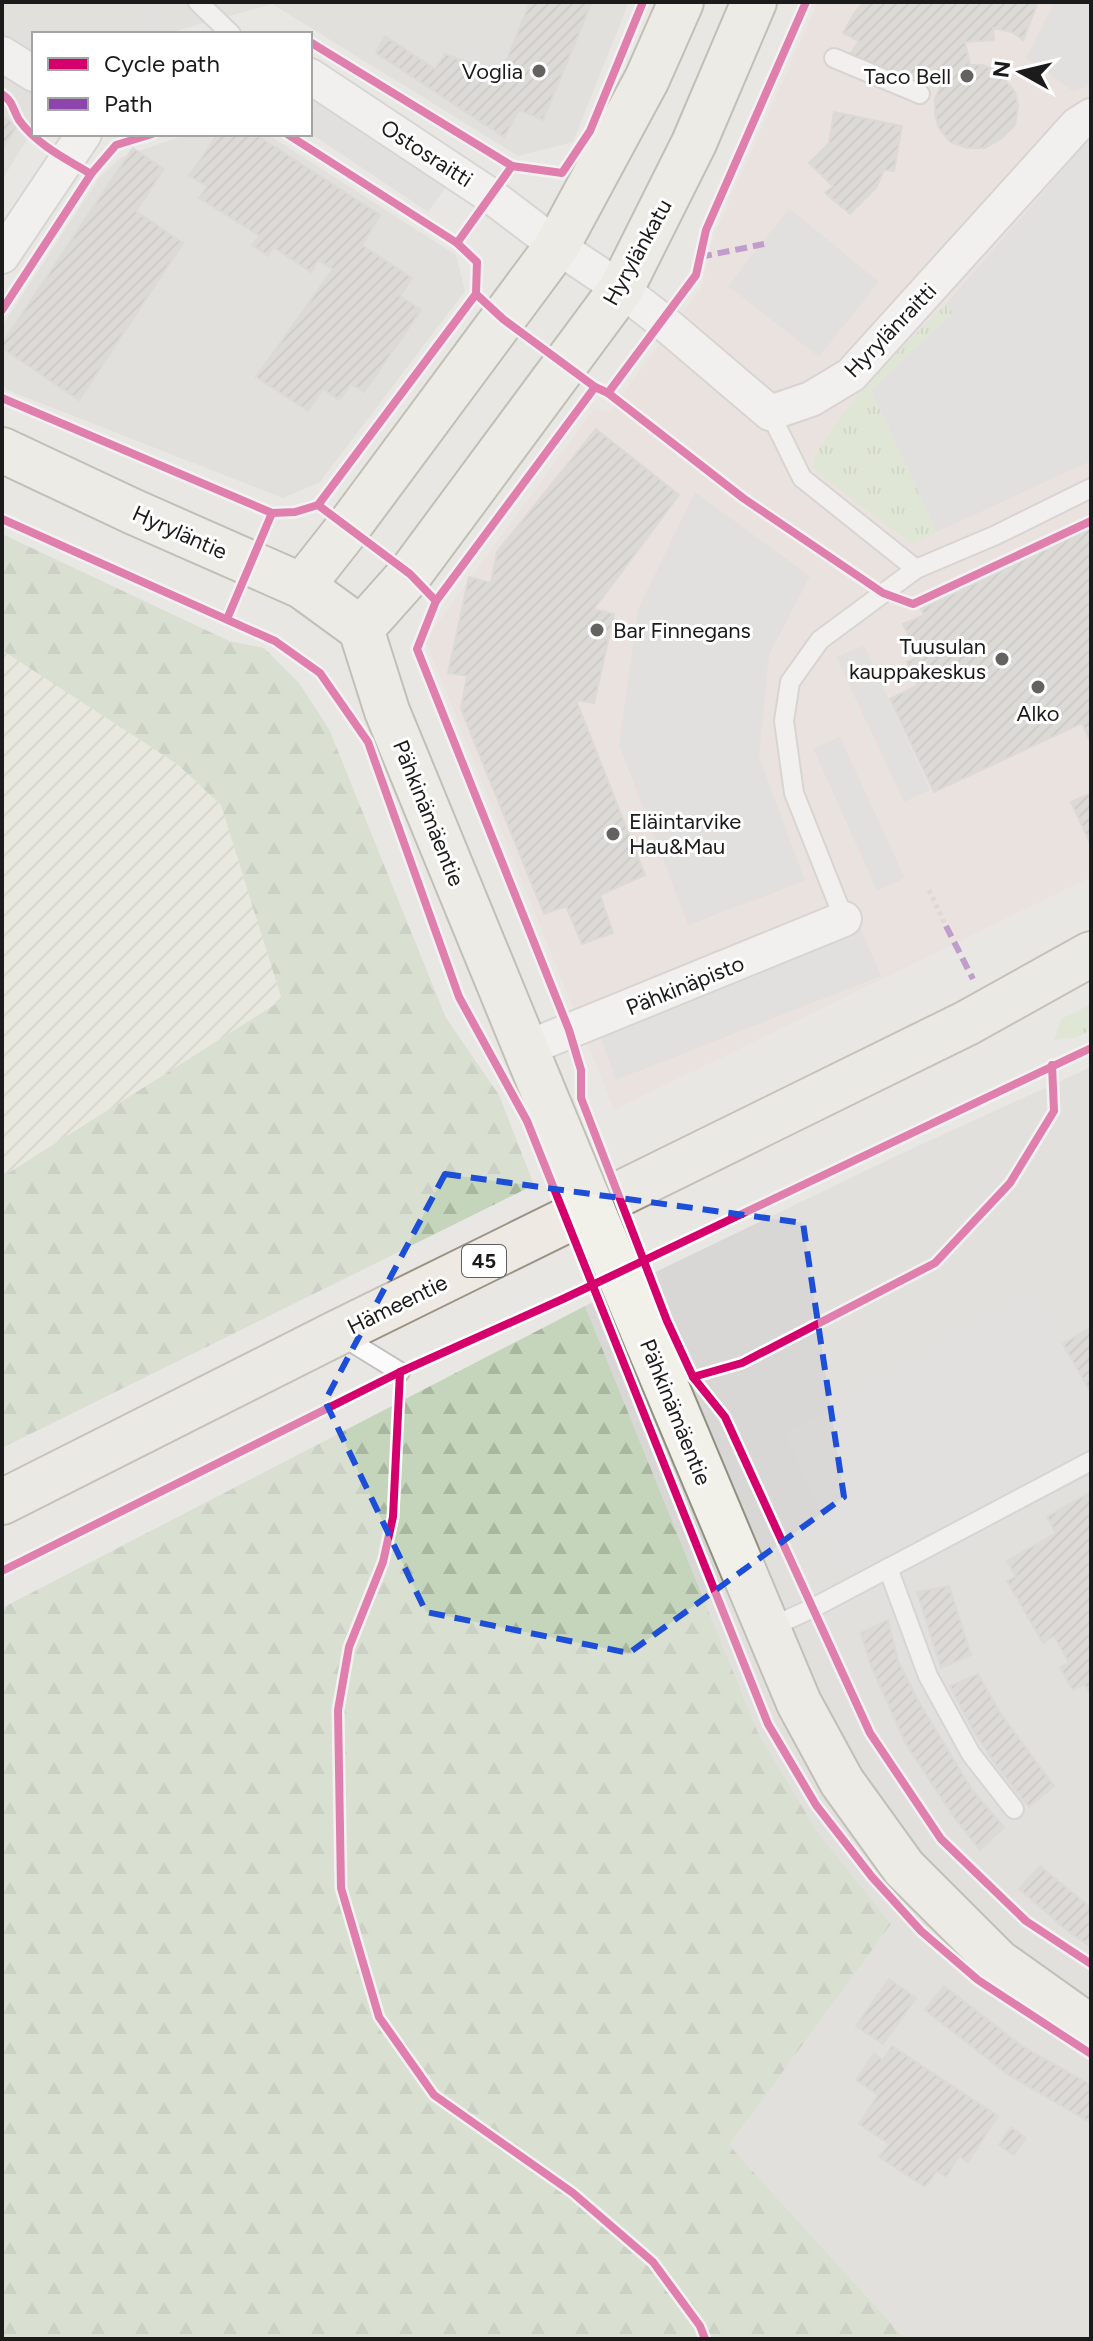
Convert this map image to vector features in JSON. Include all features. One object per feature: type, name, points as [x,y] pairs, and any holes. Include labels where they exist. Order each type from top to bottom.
[{"type":"main road","name":"Hämeentie","points":[[2,1502],[337,1333],[967,1023],[1091,954]]},
{"type":"main road","name":"Hämeentie","points":[[967,1023],[1091,977]]},
{"type":"street","points":[[302,586],[557,246],[647,79],[681,2]]},
{"type":"street","name":"Hyrylänkatu","points":[[361,629],[410,574],[621,289],[694,143],[754,2]]},
{"type":"street","points":[[2,54],[32,73]]},
{"type":"street","name":"Ostosraitti","points":[[312,77],[491,196],[621,289]]},
{"type":"street","name":"Hyrylänraitti","points":[[770,413],[811,399],[851,375],[1077,125],[1091,116]]},
{"type":"street","points":[[2,256],[83,136]]},
{"type":"street","points":[[621,289],[770,413]]},
{"type":"street","name":"Hyryläntie","points":[[2,450],[302,586],[361,629]]},
{"type":"street","name":"Pähkinämäentie","points":[[361,629],[387,711],[799,1703],[842,1782],[904,1868],[998,1962],[1091,2028]]},
{"type":"street","name":"Pähkinäpisto","points":[[525,1049],[844,919]]},
{"type":"lane","points":[[198,2],[229,32]]},
{"type":"lane","points":[[834,58],[920,94]]},
{"type":"lane","points":[[770,413],[802,478],[916,569]]},
{"type":"lane","points":[[844,919],[794,793],[784,721],[790,682],[820,640],[916,569],[996,535],[1091,488]]},
{"type":"lane","points":[[337,1333],[400,1372]]},
{"type":"lane","points":[[767,1629],[1091,1461]]},
{"type":"lane","points":[[888,1568],[928,1676],[971,1754],[1014,1809]]},
{"type":"path","points":[[929,890],[946,926]]},
{"type":"highlighted area","points":[[445,1174],[803,1223],[844,1497],[629,1653],[426,1612],[325,1401]]},
{"type":"shaded area","points":[[2,2],[629,2],[573,142],[518,156],[272,4],[172,32],[32,32],[32,131],[2,180]]},
{"type":"shaded area","points":[[123,2],[173,2],[158,25]]},
{"type":"shaded area","points":[[818,2],[1091,2],[1091,877],[614,1110],[425,640],[594,409],[609,412],[701,288],[715,233]]},
{"type":"shaded area","points":[[1054,2],[1091,2],[1091,85],[1074,92],[1026,58]]},
{"type":"shaded area","points":[[312,98],[446,187],[428,212],[312,134]]},
{"type":"shaded area","points":[[182,136],[270,136],[456,255],[465,291],[320,482],[283,498],[7,390],[2,382],[2,326],[98,179],[121,157]]},
{"type":"shaded area","points":[[1091,137],[1091,461],[937,532],[871,390],[953,313],[946,304]]},
{"type":"shaded area","points":[[789,208],[879,282],[819,357],[728,286]]},
{"type":"shaded area","points":[[695,492],[810,576],[769,655],[759,756],[805,881],[688,925],[619,745],[638,609]]},
{"type":"shaded area","points":[[864,645],[930,790],[904,802],[836,657]]},
{"type":"shaded area","points":[[840,737],[905,878],[877,891],[813,748]]},
{"type":"shaded area","points":[[860,927],[881,976],[616,1080],[598,1031]]},
{"type":"shaded area","points":[[1091,1067],[1091,2339],[905,2339],[729,2145],[891,1924],[818,1833],[758,1733],[585,1306],[896,1156]]},
{"type":"shaded area","points":[[1033,1295],[1091,1398],[1091,1435],[844,1565],[786,1434]]},
{"type":"green space","points":[[946,304],[954,312],[871,390],[937,532],[911,544],[812,468],[820,446],[864,385]]},
{"type":"green space","points":[[2,534],[229,641],[264,648],[299,683],[329,729],[446,1018],[499,1095],[534,1185],[2,1448],[2,1177],[282,1000],[221,805],[177,764],[2,650]]},
{"type":"green space","points":[[3,650],[177,764],[221,805],[282,1000],[2,1177]]},
{"type":"green space","points":[[1091,1004],[1091,1030],[1076,1038],[1054,1040],[1061,1019]]},
{"type":"green space","points":[[585,1306],[758,1733],[818,1833],[891,1924],[729,2145],[905,2339],[2,2339],[2,1608]]},
{"type":"building","points":[[530,2],[592,2],[543,120],[519,110],[504,137],[376,53],[385,36],[435,69],[445,54],[501,74]]},
{"type":"building","name":"Taco Bell","points":[[864,2],[1038,2],[1023,40],[1012,32],[993,28],[994,40],[965,42],[970,65],[983,65],[997,71],[1015,92],[1018,106],[1015,125],[1002,138],[985,148],[967,148],[950,142],[939,128],[935,115],[935,99],[942,83],[922,68],[913,86],[847,59],[859,41],[843,33]]},
{"type":"building","points":[[834,112],[902,126],[894,171],[884,170],[876,188],[850,214],[825,193],[833,186],[809,163],[829,143]]},
{"type":"building","points":[[2,116],[17,126],[2,150]]},
{"type":"building","points":[[217,136],[258,136],[380,215],[362,245],[412,278],[400,296],[421,310],[364,392],[351,384],[339,400],[323,389],[308,411],[256,377],[333,269],[318,260],[311,272],[273,247],[268,256],[252,245],[260,236],[199,198],[207,186],[189,176]]},
{"type":"building","points":[[133,148],[164,169],[136,211],[183,243],[79,400],[2,348],[2,344]]},
{"type":"building","points":[[596,429],[679,495],[594,609],[614,614],[594,703],[576,700],[645,875],[600,895],[613,933],[582,944],[566,906],[544,914],[461,709],[467,676],[448,673],[469,577],[491,583],[497,552]]},
{"type":"building","name":"Tuusulan kauppakeskus","points":[[1091,528],[1091,743],[1082,723],[934,792],[890,699],[918,685],[907,662],[918,656],[903,624],[924,615],[921,609]]},
{"type":"building","points":[[1091,793],[1091,845],[1071,802]]},
{"type":"building","points":[[1091,1327],[1091,1393],[1063,1344]]},
{"type":"building","points":[[1091,1492],[1091,1695],[1084,1684],[1073,1690],[1060,1668],[1069,1663],[1054,1636],[1043,1643],[1007,1581],[1016,1576],[1007,1561],[1056,1533],[1047,1517]]},
{"type":"building","points":[[949,1586],[971,1655],[941,1668],[917,1592]]},
{"type":"building","points":[[888,1620],[898,1661],[917,1699],[972,1790],[1004,1827],[980,1850],[954,1817],[906,1744],[871,1666],[861,1633]]},
{"type":"building","points":[[978,1674],[1001,1714],[1054,1786],[1029,1807],[973,1730],[950,1686]]},
{"type":"building","points":[[1040,1866],[1091,1908],[1091,1947],[1019,1889]]},
{"type":"building","points":[[889,1979],[916,1998],[883,2044],[856,2026]]},
{"type":"building","points":[[944,1986],[1022,2046],[1091,2085],[1091,2123],[1007,2074],[925,2010]]},
{"type":"building","points":[[892,2046],[998,2116],[968,2162],[959,2156],[946,2177],[937,2171],[925,2187],[879,2157],[889,2144],[859,2124],[878,2095],[856,2080],[874,2054],[883,2060]]},
{"type":"building","points":[[1011,2127],[1026,2138],[1014,2155],[999,2145]]},
{"type":"marked path","points":[[700,257],[764,244]]},
{"type":"marked path","points":[[946,926],[973,979]]},
{"type":"cycle path","points":[[318,505],[476,294],[477,262],[457,243],[512,166],[562,173],[590,131],[643,2]]},
{"type":"cycle path","points":[[436,601],[595,387],[608,393],[696,275],[706,230],[806,2]]},
{"type":"cycle path","points":[[312,43],[512,166]]},
{"type":"cycle path","points":[[2,94],[32,134]]},
{"type":"cycle path","points":[[34,136],[91,174]]},
{"type":"cycle path","points":[[2,310],[91,174],[116,145],[145,136]]},
{"type":"cycle path","points":[[290,136],[457,243]]},
{"type":"cycle path","points":[[476,294],[503,319],[595,387]]},
{"type":"cycle path","points":[[608,393],[743,498],[883,593],[913,604],[1091,521]]},
{"type":"cycle path","points":[[2,398],[272,513],[295,512],[318,505],[410,574],[436,601],[417,649],[569,1030],[581,1070],[581,1098],[667,1321],[693,1377],[725,1417],[870,1733],[941,1839],[1026,1921],[1091,1964]]},
{"type":"cycle path","points":[[227,619],[272,513]]},
{"type":"cycle path","points":[[2,519],[275,641],[320,673],[368,742],[459,997],[527,1121],[768,1724],[816,1805],[872,1877],[921,1931],[978,1980],[1091,2054]]},
{"type":"cycle path","points":[[2,1571],[400,1372],[565,1298],[1091,1048]]},
{"type":"cycle path","points":[[693,1377],[742,1363],[935,1263],[1010,1183],[1054,1111],[1052,1065]]},
{"type":"cycle path","points":[[400,1372],[393,1517],[383,1562],[349,1647],[338,1710],[341,1888],[379,2017],[434,2095],[573,2193],[653,2262],[700,2326],[705,2339]]},
{"type":"place","name":"Voglia","points":[[539,71]]},
{"type":"place","name":"Taco Bell","points":[[967,76]]},
{"type":"place","name":"Bar Finnegans","points":[[597,630]]},
{"type":"place","name":"Tuusulan kauppakeskus","points":[[1002,659]]},
{"type":"place","name":"Alko","points":[[1038,687]]},
{"type":"place","name":"Eläintarvike Hau&Mau","points":[[613,834]]}]
